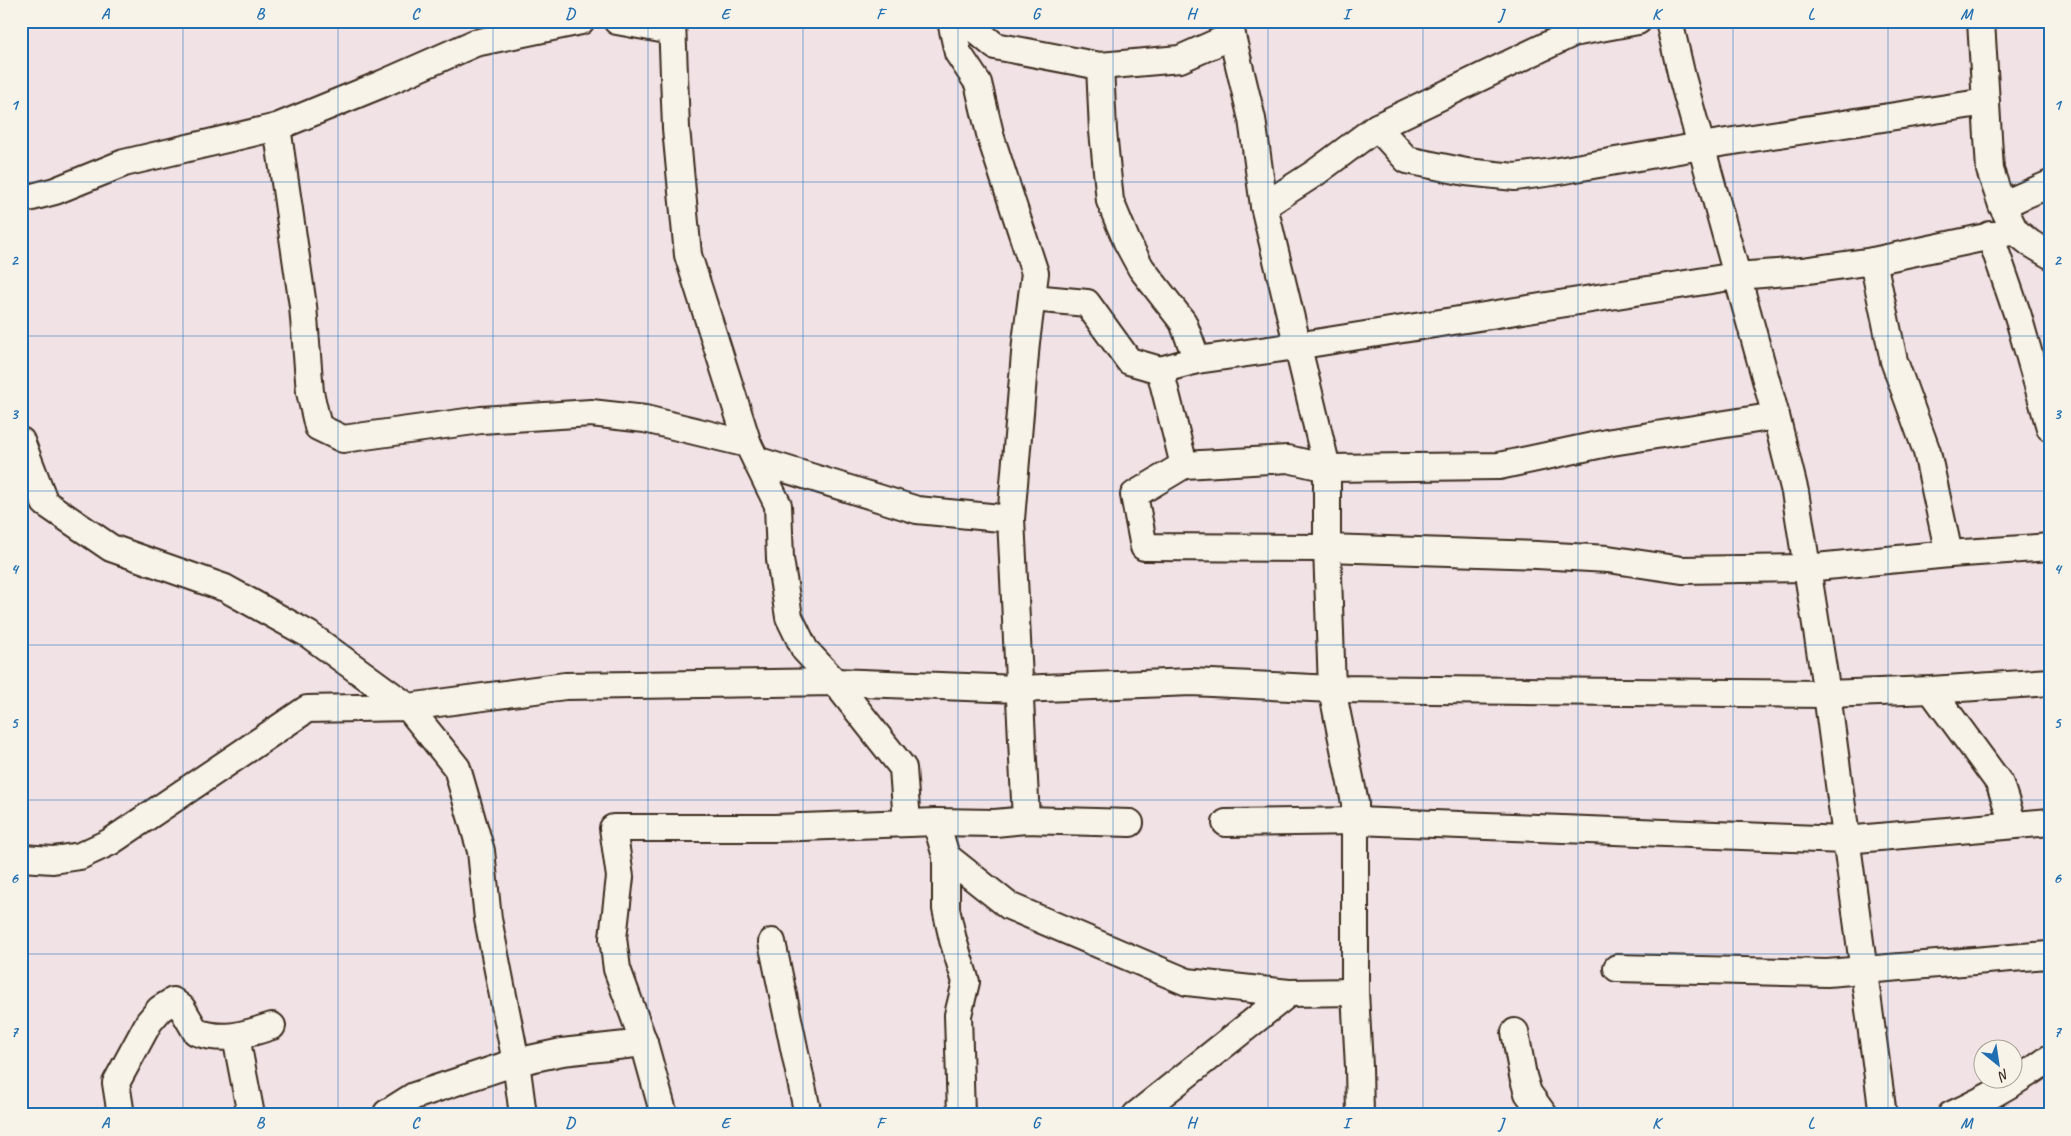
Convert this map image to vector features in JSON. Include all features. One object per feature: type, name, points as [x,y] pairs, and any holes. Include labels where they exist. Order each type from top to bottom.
[{"type":"street","points":[[21,200],[55,191],[124,163],[277,127],[475,43],[581,21]]},
{"type":"street","points":[[617,21],[672,26],[676,128],[688,255],[752,452],[778,505],[780,559],[790,617],[805,650],[835,682],[904,768],[907,823]]},
{"type":"street","points":[[951,21],[958,53],[978,83],[991,138],[1035,273],[1026,342],[1011,520],[1026,820]]},
{"type":"street","points":[[965,21],[995,46],[1100,66],[1180,58],[1231,29],[1252,119],[1264,206],[1296,346],[1327,468],[1327,548],[1332,689],[1355,803],[1356,821],[1355,992],[1360,1115]]},
{"type":"street","points":[[1264,206],[1315,173],[1377,128],[1573,33],[1638,21]]},
{"type":"street","points":[[1669,21],[1682,77],[1776,416],[1795,492],[1827,694],[1883,1115]]},
{"type":"street","points":[[1981,21],[1990,170],[2002,204],[2003,233],[2018,316],[2050,428]]},
{"type":"street","points":[[1100,66],[1103,131],[1110,201],[1127,242],[1141,268],[1183,322],[1197,360]]},
{"type":"street","points":[[1377,128],[1407,160],[1466,172],[1514,177],[1986,102]]},
{"type":"street","points":[[277,127],[303,306],[310,392],[318,427],[343,439],[481,420],[591,413],[645,419],[752,452],[917,510],[1011,520]]},
{"type":"street","points":[[2002,204],[2050,184]]},
{"type":"street","points":[[1032,298],[1087,302],[1129,361],[1160,370],[1197,360],[1736,276],[1802,272],[1873,261],[2003,233],[2030,243],[2050,255]]},
{"type":"street","points":[[1873,261],[1894,361],[1927,452],[1949,554]]},
{"type":"street","points":[[1160,370],[1184,465]]},
{"type":"street","points":[[1776,416],[1612,442],[1499,466],[1327,468],[1288,459],[1184,465],[1134,495],[1144,547],[1327,548],[1537,554],[1608,559],[1682,570],[1806,568],[2050,546]]},
{"type":"street","points":[[21,441],[45,503],[111,548],[225,588],[308,634],[408,707],[457,768],[481,852],[488,919],[516,1062],[523,1115]]},
{"type":"street","points":[[21,858],[53,860],[80,856],[110,842],[307,709],[408,707],[565,686],[835,682],[1019,689],[1191,682],[1332,689],[1827,694],[1931,690],[2050,682]]},
{"type":"street","points":[[1931,690],[2000,784],[2013,824]]},
{"type":"street","points":[[664,1115],[644,1043],[617,969],[613,938],[620,877],[613,828],[775,828],[936,822],[995,823],[1026,820],[1130,824]]},
{"type":"street","points":[[1226,823],[1356,821],[1845,840],[2050,822]]},
{"type":"street","points":[[936,822],[946,856],[946,909],[966,982],[958,1014],[961,1115]]},
{"type":"street","points":[[946,856],[1009,906],[1187,982],[1289,993],[1355,992]]},
{"type":"street","points":[[772,942],[808,1115]]},
{"type":"street","points":[[1617,968],[1828,973],[2048,955]]},
{"type":"street","points":[[1136,1115],[1289,993]]},
{"type":"street","points":[[121,1115],[116,1083],[150,1022],[160,1009],[173,1001],[182,1008],[196,1032],[210,1037],[236,1037],[272,1026]]},
{"type":"street","points":[[1515,1032],[1528,1093],[1544,1115]]},
{"type":"street","points":[[236,1037],[251,1115]]},
{"type":"street","points":[[385,1114],[414,1096],[516,1062],[562,1052],[644,1043]]},
{"type":"street","points":[[1951,1115],[1988,1098],[2028,1074],[2050,1058]]}]
